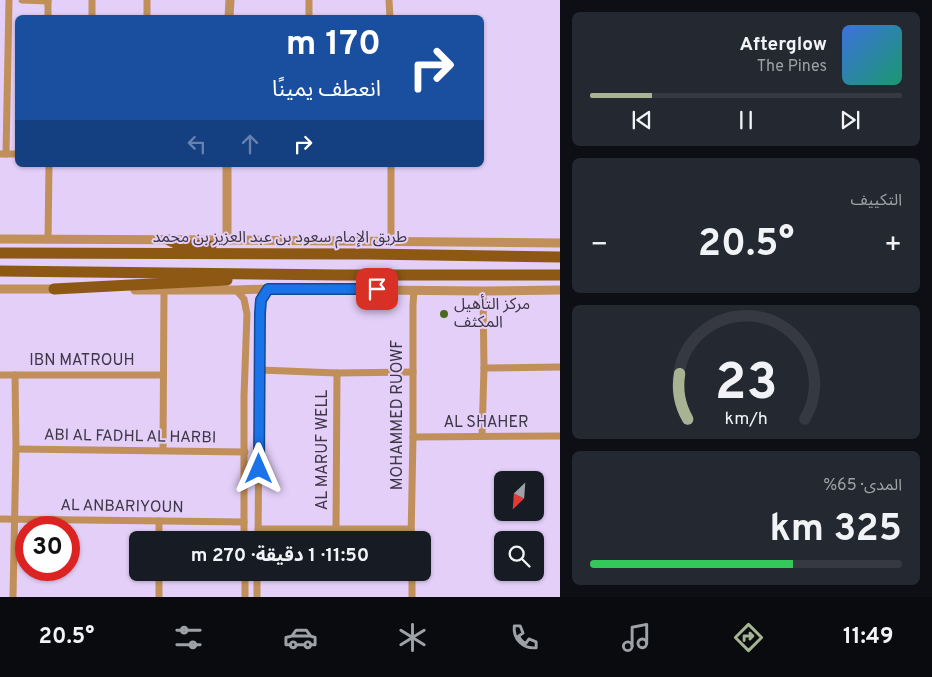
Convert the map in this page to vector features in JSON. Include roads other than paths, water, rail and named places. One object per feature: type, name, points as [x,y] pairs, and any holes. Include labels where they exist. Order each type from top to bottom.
[{"type":"main road","points":[[169,240],[180,245],[268,248],[284,254]]},
{"type":"main road","name":"طريق الإمام سعود بن عبد العزيز بن محمد","points":[[0,253],[560,257]]},
{"type":"main road","points":[[0,271],[340,275],[560,275]]},
{"type":"main road","points":[[54,289],[340,275]]},
{"type":"street","points":[[3,154],[9,0]]},
{"type":"street","points":[[22,0],[48,0],[48,15]]},
{"type":"street","points":[[92,0],[92,15]]},
{"type":"street","points":[[147,0],[147,15]]},
{"type":"street","points":[[229,15],[230,0]]},
{"type":"street","points":[[309,0],[309,15]]},
{"type":"street","points":[[389,0],[390,15]]},
{"type":"street","points":[[48,240],[49,167]]},
{"type":"street","points":[[227,167],[227,240]]},
{"type":"street","points":[[390,167],[391,242]]},
{"type":"street","points":[[0,239],[560,243]]},
{"type":"street","points":[[0,289],[560,290]]},
{"type":"street","points":[[268,289],[261,300],[260,313],[258,529],[410,529]]},
{"type":"street","points":[[163,450],[164,290]]},
{"type":"street","points":[[236,290],[244,299],[247,314]]},
{"type":"street","name":"MOHAMMED RUOWF","points":[[410,529],[414,437],[414,290]]},
{"type":"street","points":[[482,291],[484,368],[482,436]]},
{"type":"street","points":[[244,531],[245,354],[249,306],[257,307],[260,313]]},
{"type":"street","points":[[484,368],[560,367]]},
{"type":"street","points":[[260,370],[337,373],[413,372]]},
{"type":"street","name":"AL MARUF WELL","points":[[336,528],[337,373]]},
{"type":"street","name":"IBN MATROUH","points":[[0,374],[163,375]]},
{"type":"street","points":[[13,597],[16,449],[15,375]]},
{"type":"street","name":"AL SHAHER","points":[[414,437],[560,436]]},
{"type":"street","name":"ABI AL FADHL AL HARBI","points":[[16,449],[245,452]]},
{"type":"street","name":"AL ANBARIYOUN","points":[[0,519],[244,522]]},
{"type":"street","points":[[159,521],[159,531]]},
{"type":"street","points":[[159,581],[159,597]]},
{"type":"street","points":[[245,597],[246,581]]},
{"type":"street","points":[[257,581],[257,597]]},
{"type":"street","points":[[412,581],[412,597]]},
{"type":"street","points":[[246,584],[257,585]]},
{"type":"place","name":"مركز التأهيل المكثف","points":[[444,314]]}]
